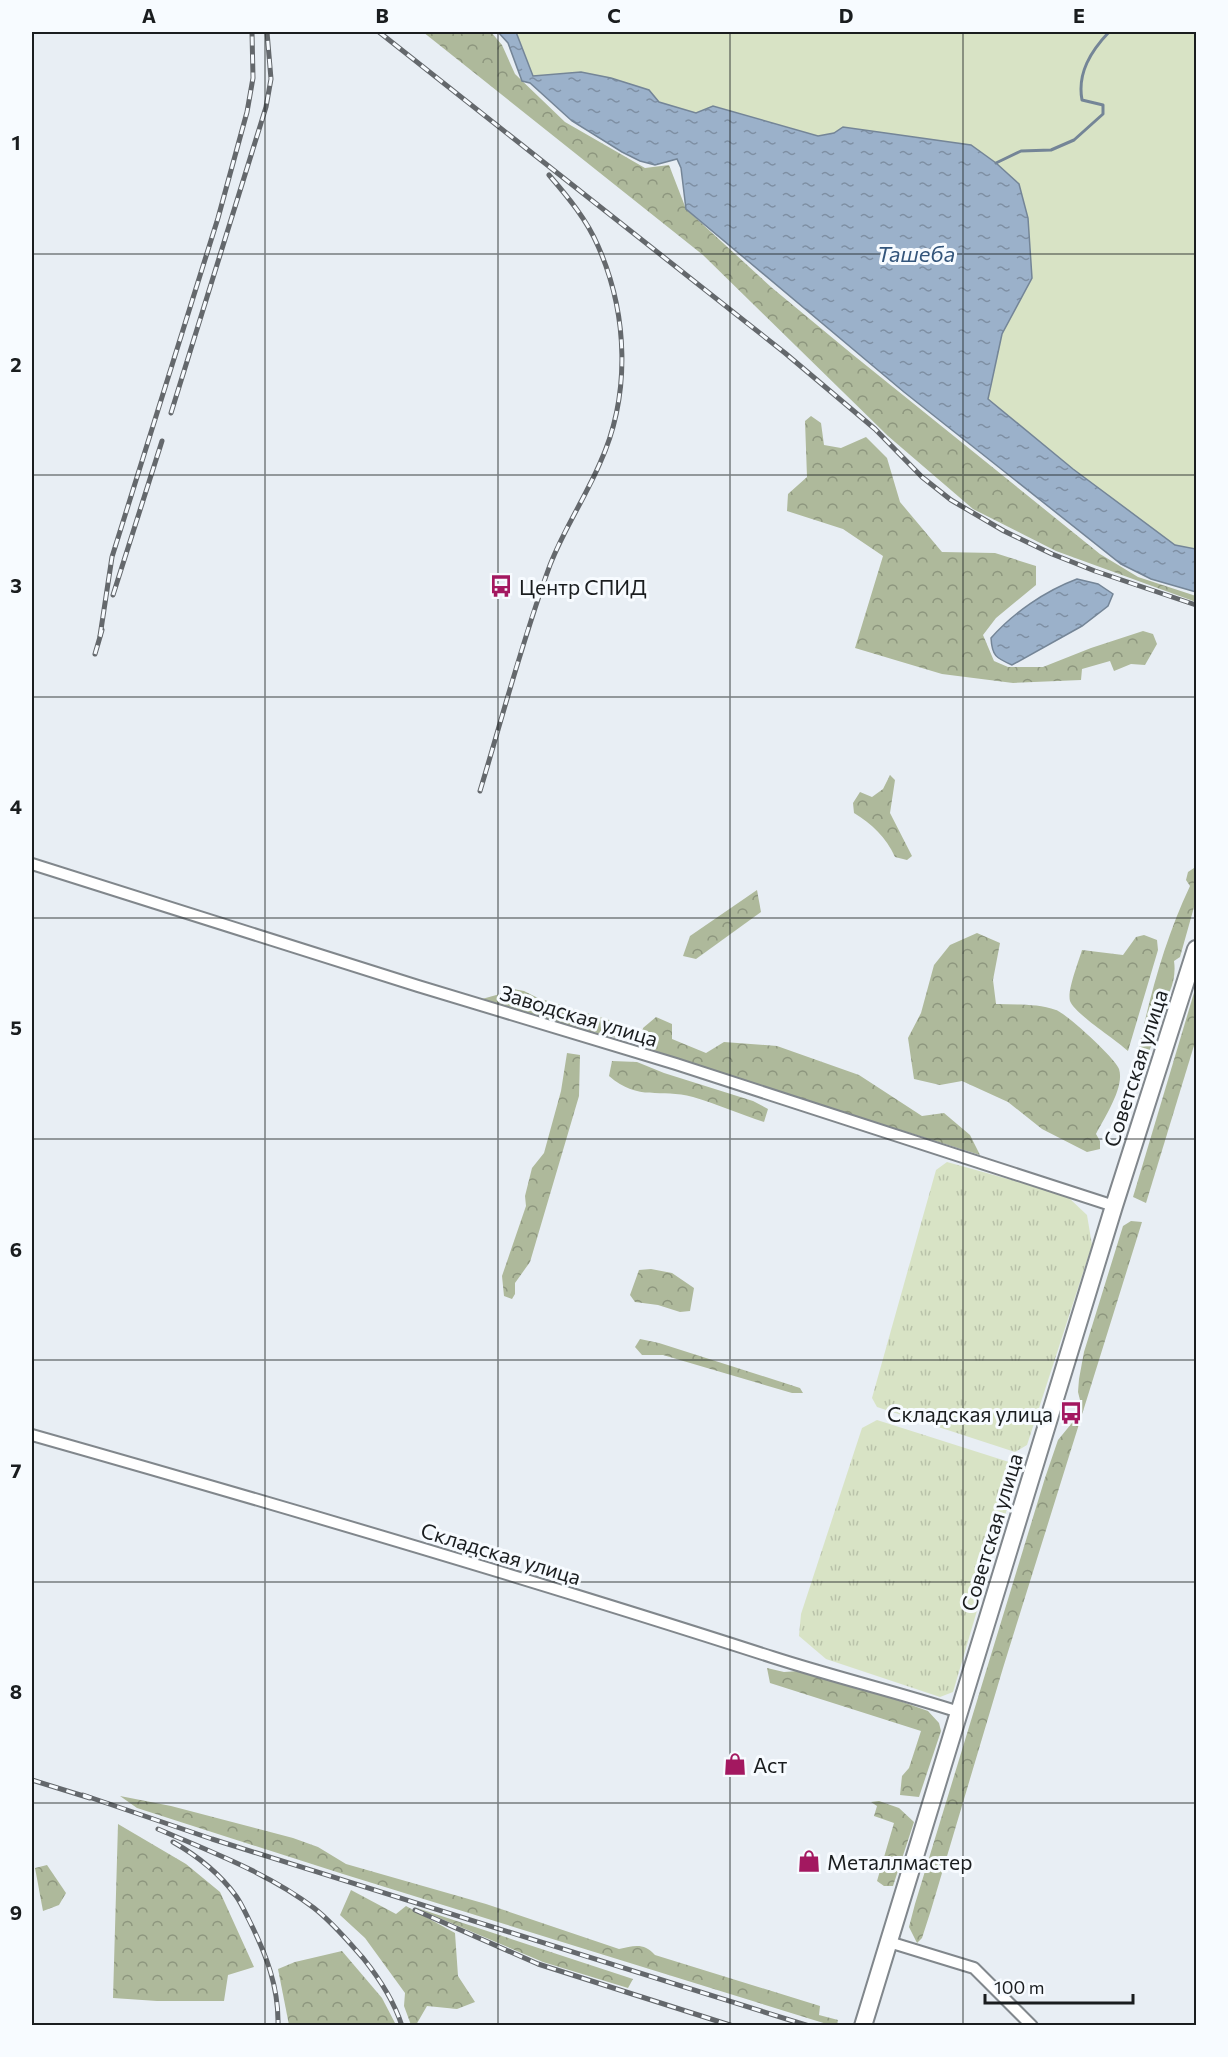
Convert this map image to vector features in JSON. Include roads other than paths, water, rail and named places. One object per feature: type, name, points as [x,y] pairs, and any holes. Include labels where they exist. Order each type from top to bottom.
[{"type":"main road","name":"Советская улица","points":[[863,2025],[1114,1206],[1197,949]]},
{"type":"street","name":"Заводская улица","points":[[32,864],[418,986],[676,1064],[1114,1206]]},
{"type":"street","name":"Складская улица","points":[[32,1435],[959,1712]]},
{"type":"street","points":[[890,1942],[974,1968],[1032,2025]]},
{"type":"water","name":"Ташеба","points":[[498,32],[516,32],[533,76],[581,72],[611,78],[649,90],[659,102],[696,113],[713,106],[818,136],[834,133],[843,127],[971,145],[996,163],[1019,184],[1028,218],[1032,278],[1002,334],[988,399],[1073,469],[1175,545],[1196,549],[1196,592],[1151,579],[1121,564],[904,392],[686,209],[681,168],[677,159],[655,165],[640,161],[572,121],[530,83],[522,81],[508,43]]},
{"type":"water","points":[[1077,579],[1098,584],[1113,594],[1108,606],[1082,626],[1012,665],[996,656],[992,649],[991,638],[1000,629],[1042,596]]},
{"type":"waterway","points":[[996,163],[1021,151],[1051,150],[1074,140],[1103,114],[1103,105],[1082,100],[1081,90],[1087,63],[1096,47],[1109,32]]},
{"type":"railway","points":[[100,636],[112,557],[218,218],[247,112],[253,78],[252,32]]},
{"type":"railway","points":[[171,413],[266,107],[271,79],[267,32]]},
{"type":"railway","points":[[379,32],[785,353],[875,429],[922,477],[951,500],[1004,531],[1052,554],[1196,605]]},
{"type":"railway","points":[[480,791],[540,593],[550,565],[594,476],[610,437],[621,382],[620,327],[608,272],[598,246],[583,218],[549,175]]},
{"type":"railway","points":[[113,595],[162,441]]},
{"type":"railway","points":[[95,654],[102,630]]},
{"type":"railway","points":[[32,1780],[90,1798]]},
{"type":"railway","points":[[83,1795],[212,1839],[809,2026]]},
{"type":"railway","points":[[158,1829],[278,1884],[314,1908],[340,1932],[369,1966],[390,1999],[402,2026]]},
{"type":"railway","points":[[173,1842],[215,1873],[240,1902],[261,1945],[274,1984],[278,2026]]},
{"type":"railway","points":[[415,1910],[538,1964],[733,2026]]},
{"type":"place","name":"Центр СПИД","points":[[501,586]]},
{"type":"place","name":"Складская улица","points":[[1071,1413]]},
{"type":"place","name":"Аст","points":[[735,1764]]},
{"type":"place","name":"Металлмастер","points":[[809,1861]]}]
